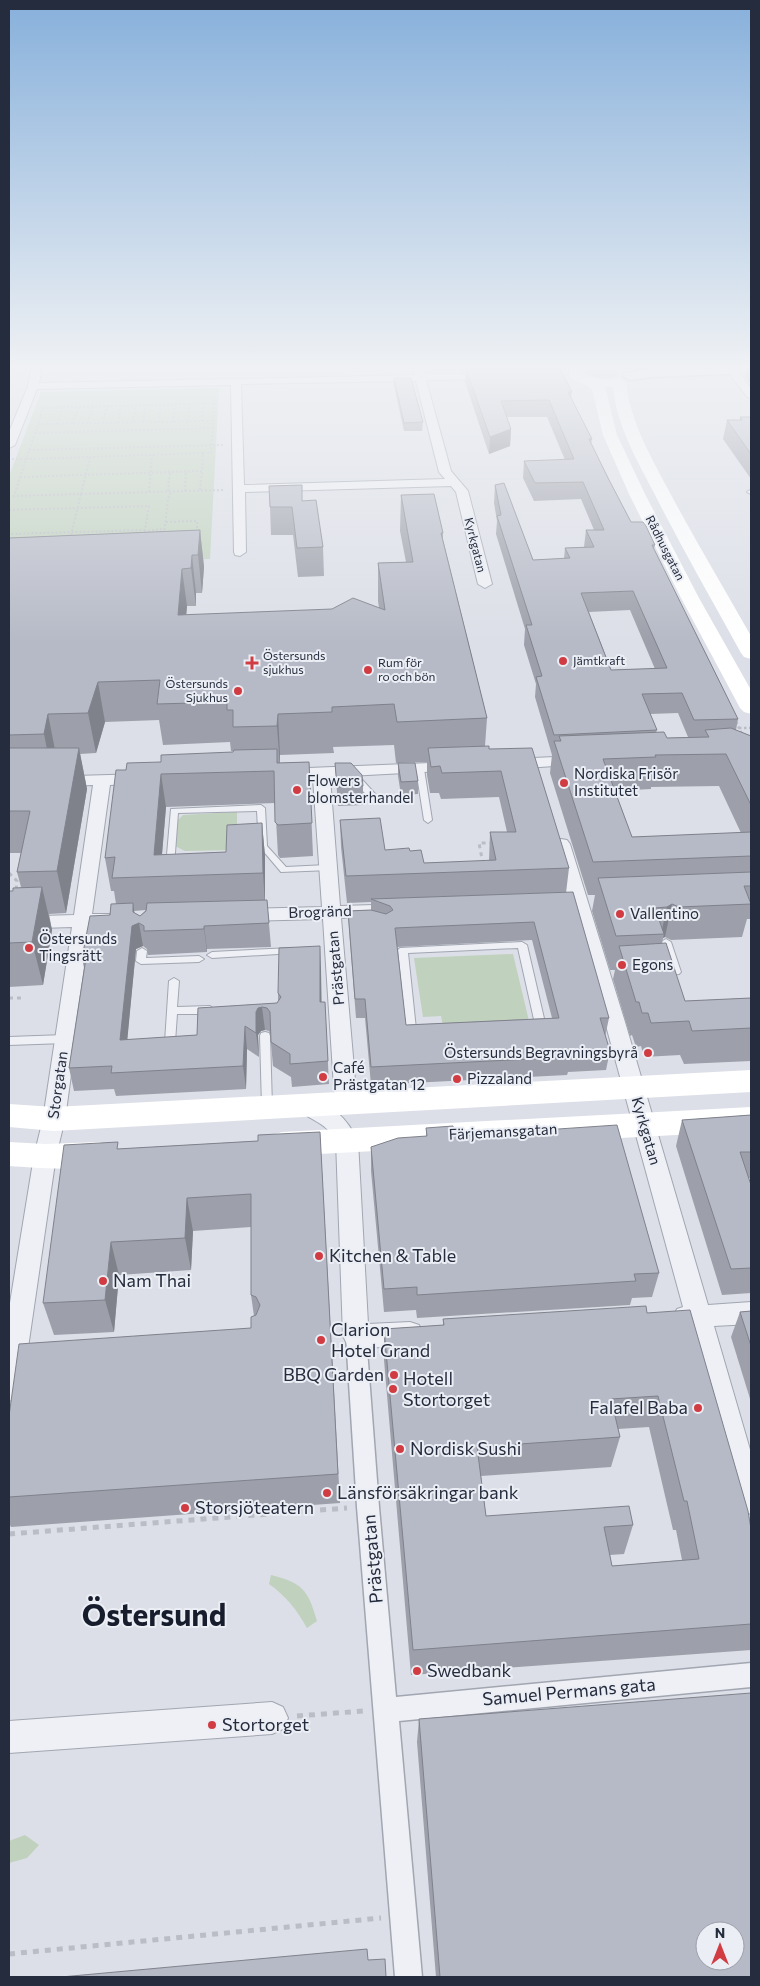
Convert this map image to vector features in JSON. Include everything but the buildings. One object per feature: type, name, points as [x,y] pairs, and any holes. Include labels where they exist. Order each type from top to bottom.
[{"type":"main road","name":"Rådhusgatan","points":[[621,458],[690,598],[751,708]]},
{"type":"main road","name":"Rådhusgatan","points":[[643,458],[751,653]]},
{"type":"main road","points":[[9,1116],[54,1119],[751,1081]]},
{"type":"main road","name":"Färjemansgatan","points":[[256,1145],[751,1119]]},
{"type":"main road","points":[[9,1154],[45,1156],[128,1152]]},
{"type":"street","points":[[239,458],[240,552]]},
{"type":"street","name":"Kyrkgatan","points":[[441,458],[445,472],[462,491],[485,584]]},
{"type":"street","points":[[240,489],[454,482]]},
{"type":"street","points":[[498,765],[539,771],[595,760]]},
{"type":"street","points":[[272,774],[468,766]]},
{"type":"street","name":"Prästgatan","points":[[321,773],[331,911],[330,950],[334,1017],[346,1103]]},
{"type":"street","points":[[9,783],[160,778]]},
{"type":"street","name":"Storgatan","points":[[9,1389],[19,1351],[45,1156],[54,1119],[102,780]]},
{"type":"street","name":"Kyrkgatan","points":[[555,824],[570,904],[606,975],[644,1124],[751,1500]]},
{"type":"street","points":[[570,904],[598,903]]},
{"type":"street","name":"Brogränd","points":[[223,916],[395,910]]},
{"type":"street","points":[[10,923],[135,919]]},
{"type":"street","points":[[307,1105],[329,1116],[342,1128],[347,1141]]},
{"type":"street","name":"Prästgatan","points":[[347,1141],[356,1336],[368,1507],[409,1977]]},
{"type":"street","points":[[660,1319],[751,1313]]},
{"type":"street","points":[[356,1336],[430,1332]]},
{"type":"street","name":"Samuel Permans gata","points":[[386,1710],[751,1675]]},
{"type":"street","points":[[9,1737],[272,1718]]},
{"type":"lane","points":[[420,769],[428,820]]},
{"type":"lane","points":[[350,772],[374,798]]},
{"type":"lane","points":[[169,874],[175,855],[174,811],[261,806],[262,852],[284,870],[328,868]]},
{"type":"lane","points":[[331,911],[369,922]]},
{"type":"lane","points":[[648,973],[676,972],[666,942]]},
{"type":"lane","points":[[522,946],[542,1027],[411,1033],[404,950],[522,946]]},
{"type":"lane","points":[[142,951],[141,961],[199,959]]},
{"type":"lane","points":[[212,955],[306,951]]},
{"type":"lane","points":[[170,1042],[174,982]]},
{"type":"lane","points":[[172,1012],[217,1009]]},
{"type":"lane","points":[[265,1036],[267,1107]]},
{"type":"lane","points":[[9,1042],[65,1039]]},
{"type":"path","points":[[26,458],[14,496],[240,489]]},
{"type":"path","points":[[9,459],[46,458]]},
{"type":"path","points":[[69,541],[90,458]]},
{"type":"path","points":[[149,492],[152,458]]},
{"type":"path","points":[[200,490],[203,458]]},
{"type":"path","points":[[185,491],[186,471]]},
{"type":"path","points":[[20,477],[202,471]]},
{"type":"path","points":[[165,539],[164,529],[166,522],[164,520],[170,472]]},
{"type":"path","points":[[9,510],[148,506],[143,539]]},
{"type":"path","points":[[166,522],[197,521],[196,535]]},
{"type":"path","points":[[9,534],[164,529]]},
{"type":"path","points":[[739,728],[751,728]]},
{"type":"path","points":[[484,871],[479,843],[502,842]]},
{"type":"path","points":[[481,854],[489,854]]},
{"type":"path","points":[[9,873],[17,881],[10,923]]},
{"type":"path","points":[[9,998],[23,998]]},
{"type":"path","points":[[9,1534],[368,1507]]},
{"type":"path","points":[[272,1718],[386,1710]]},
{"type":"path","points":[[9,1954],[404,1915]]},
{"type":"green space","points":[[16,458],[215,458],[210,559],[9,566],[9,476]]},
{"type":"green space","points":[[237,812],[237,850],[185,851],[175,846],[178,820],[183,815]]},
{"type":"green space","points":[[513,954],[529,1021],[443,1026],[441,1016],[423,1017],[414,958]]},
{"type":"green space","points":[[271,1575],[290,1581],[303,1589],[311,1602],[317,1621],[307,1628],[291,1604],[269,1584]]},
{"type":"green space","points":[[25,1835],[39,1845],[27,1858],[9,1863],[9,1841]]},
{"type":"place","name":"Jämtkraft","points":[[563,661]]},
{"type":"place","name":"Östersunds sjukhus","points":[[252,663]]},
{"type":"place","name":"Rum för ro och bön","points":[[368,670]]},
{"type":"place","name":"Östersunds Sjukhus","points":[[238,691]]},
{"type":"place","name":"Nordiska Frisör Institutet","points":[[564,783]]},
{"type":"place","name":"Flowers blomsterhandel","points":[[297,790]]},
{"type":"place","name":"Vallentino","points":[[620,914]]},
{"type":"place","name":"Östersunds Tingsrätt","points":[[29,948]]},
{"type":"place","name":"Egons","points":[[622,965]]},
{"type":"place","name":"Östersunds Begravningsbyrå","points":[[648,1053]]},
{"type":"place","name":"Café Prästgatan 12","points":[[323,1077]]},
{"type":"place","name":"Pizzaland","points":[[457,1079]]},
{"type":"place","name":"Kitchen & Table","points":[[319,1256]]},
{"type":"place","name":"Nam Thai","points":[[103,1281]]},
{"type":"place","name":"Clarion Hotel Grand","points":[[321,1340]]},
{"type":"place","name":"BBQ Garden","points":[[394,1375]]},
{"type":"place","name":"Hotell Stortorget","points":[[393,1389]]},
{"type":"place","name":"Falafel Baba","points":[[698,1408]]},
{"type":"place","name":"Nordisk Sushi","points":[[400,1449]]},
{"type":"place","name":"Länsförsäkringar bank","points":[[327,1493]]},
{"type":"place","name":"Storsjöteatern","points":[[185,1508]]},
{"type":"place","name":"Swedbank","points":[[417,1671]]},
{"type":"place","name":"Stortorget","points":[[212,1725]]},
{"type":"district","name":"Östersund","points":[[154,1616]]}]
